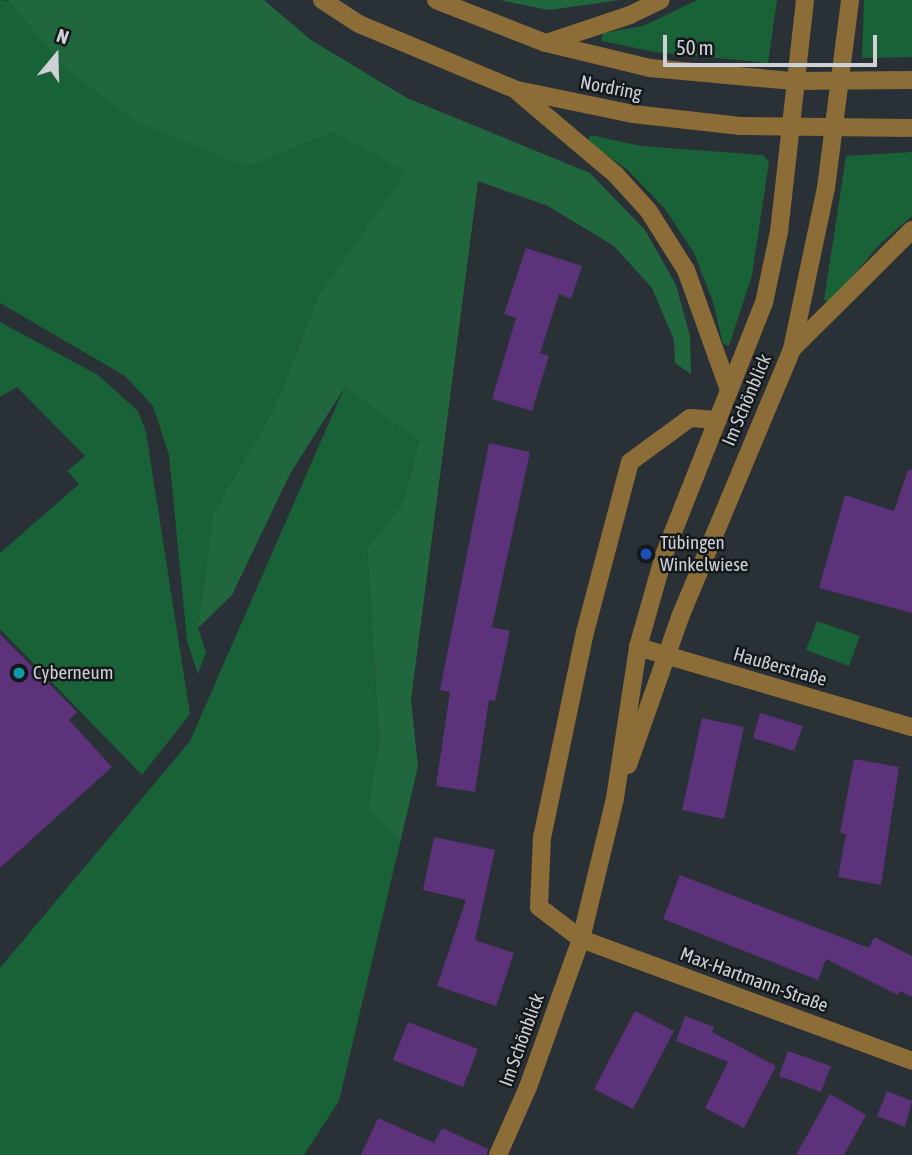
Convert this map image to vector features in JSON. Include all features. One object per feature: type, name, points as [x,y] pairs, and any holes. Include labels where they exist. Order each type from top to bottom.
[{"type":"street","name":"Nordring","points":[[323,0],[359,24],[517,90],[633,114],[791,129],[912,128]]},
{"type":"street","name":"Nordring","points":[[436,0],[546,43],[650,68],[794,81],[912,80]]},
{"type":"street","points":[[546,43],[630,15],[661,0]]},
{"type":"street","name":"Im Schönblick","points":[[498,1155],[528,1087],[581,939],[615,799],[638,646],[664,555],[764,303],[779,232],[805,0]]},
{"type":"street","name":"Im Schönblick","points":[[615,799],[666,656],[792,349],[826,188],[837,82],[850,0]]},
{"type":"street","points":[[517,90],[616,175],[648,210],[686,270],[729,390]]},
{"type":"street","points":[[792,349],[912,230]]},
{"type":"street","name":"Im Schönblick","points":[[581,939],[539,907],[542,838],[585,632],[630,461],[690,418],[718,420]]},
{"type":"street","name":"Haußerstraße","points":[[638,646],[912,727]]},
{"type":"street","name":"Max-Hartmann-Straße","points":[[581,939],[912,1061]]},
{"type":"green space","points":[[0,0],[10,1],[66,69],[248,167],[333,132],[407,172],[318,296],[274,409],[213,513],[198,628],[206,652],[198,674],[187,641],[169,455],[153,406],[125,376],[0,303]]},
{"type":"green space","points":[[8,0],[264,0],[311,40],[407,98],[590,173],[645,230],[676,285],[690,336],[691,374],[675,363],[674,340],[652,288],[614,246],[548,206],[478,181],[411,700],[418,766],[400,843],[368,808],[379,741],[367,548],[403,504],[419,441],[345,387],[290,474],[232,595],[198,628],[213,513],[274,409],[318,296],[406,172],[333,132],[248,167],[136,122],[66,69]]},
{"type":"green space","points":[[500,0],[620,0],[549,10]]},
{"type":"green space","points":[[697,0],[777,0],[768,63],[654,52],[601,41],[603,33],[643,26]]},
{"type":"green space","points":[[864,0],[912,0],[912,57],[862,58]]},
{"type":"green space","points":[[590,135],[641,146],[763,155],[769,162],[752,275],[729,346],[723,344],[713,302],[694,253],[665,209],[628,170],[588,142]]},
{"type":"green space","points":[[912,152],[912,216],[880,244],[830,303],[824,300],[846,156]]},
{"type":"green space","points":[[0,322],[98,375],[138,411],[146,432],[190,714],[142,775],[0,629],[0,553],[79,484],[67,471],[85,456],[17,387],[0,397]]},
{"type":"green space","points":[[345,386],[419,441],[403,504],[367,548],[379,741],[368,808],[400,843],[339,1101],[304,1155],[0,1155],[0,968],[190,741]]},
{"type":"green space","points":[[817,621],[860,636],[849,666],[806,650]]},
{"type":"building","points":[[526,248],[582,266],[571,299],[559,294],[540,353],[549,356],[532,411],[492,399],[516,318],[504,314]]},
{"type":"building","points":[[489,443],[530,452],[492,627],[510,631],[495,701],[489,700],[475,792],[436,786],[450,692],[440,690]]},
{"type":"building","points":[[908,470],[912,470],[912,613],[819,588],[845,495],[894,511]]},
{"type":"building","points":[[0,634],[77,712],[69,720],[112,767],[0,868]]},
{"type":"building","points":[[760,713],[803,726],[794,751],[753,738]]},
{"type":"building","points":[[702,718],[744,727],[724,819],[682,810]]},
{"type":"building","points":[[854,759],[899,767],[881,885],[838,877],[846,834],[840,833]]},
{"type":"building","points":[[434,837],[495,850],[475,940],[514,953],[496,1006],[437,986],[466,900],[423,890]]},
{"type":"building","points":[[680,875],[869,948],[874,937],[912,956],[912,997],[900,991],[898,995],[826,959],[818,980],[663,919]]},
{"type":"building","points":[[635,1011],[674,1031],[633,1109],[594,1089]]},
{"type":"building","points":[[685,1016],[714,1027],[712,1032],[776,1066],[744,1128],[705,1108],[728,1062],[676,1041]]},
{"type":"building","points":[[408,1022],[478,1049],[463,1087],[393,1060]]},
{"type":"building","points":[[788,1051],[831,1066],[821,1092],[779,1076]]},
{"type":"building","points":[[887,1091],[912,1101],[905,1127],[877,1116]]},
{"type":"building","points":[[830,1094],[866,1115],[844,1155],[796,1155]]},
{"type":"building","points":[[378,1118],[434,1143],[442,1128],[488,1149],[487,1155],[361,1155]]},
{"type":"place","name":"Tübingen Winkelwiese","points":[[646,554]]},
{"type":"place","name":"Cyberneum","points":[[19,673]]}]
